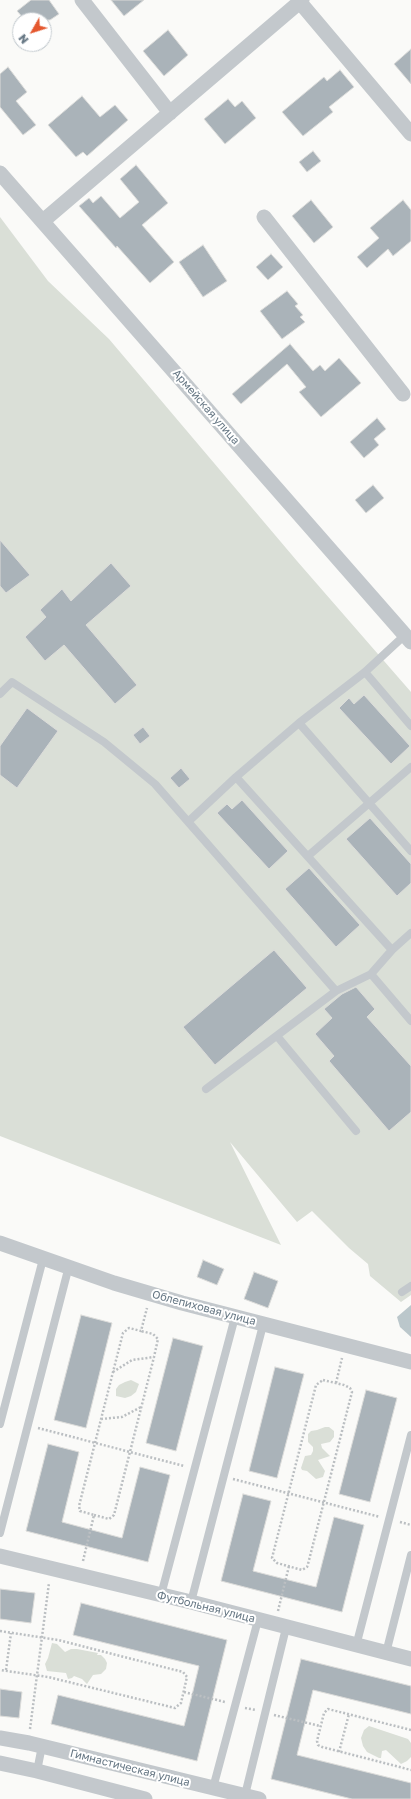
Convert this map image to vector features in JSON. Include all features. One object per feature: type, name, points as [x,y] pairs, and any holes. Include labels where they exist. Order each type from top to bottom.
[{"type":"street","points":[[82,0],[170,113]]},
{"type":"street","points":[[43,221],[300,1],[411,134]]},
{"type":"street","name":"Армейская улица","points":[[0,173],[408,639]]},
{"type":"street","points":[[264,217],[408,396]]},
{"type":"street","name":"Облепиховая улица","points":[[0,1243],[43,1259],[69,1266],[151,1294],[263,1325],[411,1362]]},
{"type":"street","name":"Футбольная улица","points":[[0,1556],[191,1602],[280,1627],[411,1660]]},
{"type":"street","name":"Гимнастическая улица","points":[[0,1738],[35,1745],[259,1799]]},
{"type":"street","points":[[0,1763],[145,1799]]},
{"type":"lane","points":[[189,821],[236,777],[299,723],[408,639]]},
{"type":"lane","points":[[365,672],[411,726]]},
{"type":"lane","points":[[0,694],[12,682],[104,742],[155,784],[189,821],[336,991]]},
{"type":"lane","points":[[299,723],[411,851]]},
{"type":"lane","points":[[308,856],[411,767]]},
{"type":"lane","points":[[236,777],[392,950]]},
{"type":"lane","points":[[206,1089],[336,991],[371,974],[392,950],[411,933]]},
{"type":"lane","points":[[371,974],[411,1021]]},
{"type":"lane","points":[[277,1036],[356,1131]]},
{"type":"lane","points":[[0,1424],[43,1259]]},
{"type":"lane","points":[[0,1533],[69,1266]]},
{"type":"lane","points":[[402,1292],[411,1286]]},
{"type":"lane","points":[[161,1595],[235,1317]]},
{"type":"lane","points":[[191,1602],[263,1325]]},
{"type":"lane","points":[[356,1646],[411,1435]]},
{"type":"lane","points":[[386,1653],[411,1555]]},
{"type":"lane","points":[[213,1788],[258,1620]]},
{"type":"lane","points":[[245,1795],[265,1712],[280,1627]]},
{"type":"lane","points":[[35,1745],[37,1771]]},
{"type":"path","points":[[141,1331],[151,1294]]},
{"type":"path","points":[[129,1328],[141,1331],[154,1334],[158,1339],[114,1515],[109,1519],[80,1511],[79,1506],[124,1331],[129,1328]]},
{"type":"path","points":[[336,1383],[345,1346]]},
{"type":"path","points":[[113,1372],[132,1360],[154,1357]]},
{"type":"path","points":[[323,1380],[350,1388],[351,1396],[307,1567],[302,1570],[289,1566],[274,1561],[272,1558],[273,1552],[316,1385],[323,1380]]},
{"type":"path","points":[[101,1419],[122,1417],[141,1408]]},
{"type":"path","points":[[79,1575],[94,1515]]},
{"type":"path","points":[[280,1627],[289,1566]]},
{"type":"path","points":[[35,1745],[37,1675],[51,1569]]},
{"type":"path","points":[[0,1631],[42,1637],[183,1672],[187,1677],[181,1703],[175,1708],[37,1675],[0,1670]]},
{"type":"path","points":[[6,1670],[11,1633]]},
{"type":"path","points":[[184,1692],[320,1726]]},
{"type":"path","points":[[411,1730],[349,1714],[326,1710],[320,1726],[317,1741],[318,1745],[339,1752],[411,1770]]},
{"type":"path","points":[[339,1752],[349,1714]]},
{"type":"shaded area","points":[[0,217],[48,281],[109,339],[297,561],[411,692],[411,1295],[401,1302],[370,1276],[368,1264],[349,1248],[312,1211],[297,1222],[230,1142],[281,1245],[0,1136]]},
{"type":"shaded area","points":[[411,1305],[411,1337],[400,1327],[397,1317]]},
{"type":"shaded area","points":[[131,1380],[139,1384],[136,1392],[125,1398],[116,1396],[116,1389],[119,1385]]},
{"type":"shaded area","points":[[329,1427],[334,1431],[334,1437],[330,1442],[321,1444],[322,1448],[330,1456],[318,1460],[325,1471],[323,1477],[316,1479],[301,1468],[305,1456],[311,1455],[313,1451],[313,1447],[308,1442],[308,1434],[311,1431]]},
{"type":"shaded area","points":[[52,1643],[57,1644],[65,1652],[71,1649],[77,1649],[98,1653],[97,1655],[101,1655],[107,1663],[106,1669],[101,1674],[93,1675],[87,1684],[82,1679],[74,1676],[68,1679],[66,1673],[47,1671],[45,1664]]},
{"type":"shaded area","points":[[369,1726],[408,1739],[411,1743],[411,1757],[401,1764],[386,1750],[382,1751],[381,1758],[367,1752],[363,1746],[361,1738],[364,1730]]},
{"type":"building","points":[[31,0],[49,0],[59,14],[52,19],[52,12],[17,11]]},
{"type":"building","points":[[111,0],[144,0],[124,16]]},
{"type":"building","points":[[168,30],[188,55],[164,76],[143,51]]},
{"type":"building","points":[[411,49],[411,84],[394,64]]},
{"type":"building","points":[[8,67],[27,92],[16,101],[36,125],[23,135],[0,107],[0,74]]},
{"type":"building","points":[[340,70],[354,87],[329,107],[333,112],[303,136],[282,112],[324,77],[327,81]]},
{"type":"building","points":[[82,96],[100,117],[115,105],[128,120],[87,156],[83,152],[76,157],[48,125]]},
{"type":"building","points":[[228,99],[235,107],[242,101],[256,118],[225,144],[204,119]]},
{"type":"building","points":[[313,151],[321,161],[307,172],[299,162]]},
{"type":"building","points":[[136,165],[168,203],[142,225],[174,262],[150,283],[117,246],[116,248],[79,206],[89,198],[93,203],[101,196],[120,218],[139,202],[120,179]]},
{"type":"building","points":[[311,200],[333,227],[314,243],[292,216]]},
{"type":"building","points":[[403,200],[411,210],[411,241],[393,256],[388,249],[367,268],[357,257],[379,238],[370,228]]},
{"type":"building","points":[[203,245],[227,281],[203,297],[179,262]]},
{"type":"building","points":[[271,254],[283,267],[268,280],[256,267]]},
{"type":"building","points":[[287,291],[298,304],[295,306],[303,315],[300,317],[305,322],[282,339],[260,311]]},
{"type":"building","points":[[290,344],[313,371],[320,365],[325,371],[339,358],[361,383],[321,417],[299,392],[306,387],[287,364],[241,404],[232,394]]},
{"type":"building","points":[[377,418],[386,429],[374,439],[379,445],[364,458],[350,442]]},
{"type":"building","points":[[373,485],[384,498],[366,513],[355,500]]},
{"type":"building","points":[[0,540],[30,575],[6,593],[0,586]]},
{"type":"building","points":[[111,563],[131,586],[86,625],[137,685],[115,704],[64,645],[45,661],[25,637],[46,617],[40,610],[62,589],[71,601]]},
{"type":"building","points":[[364,695],[410,746],[391,764],[339,708],[349,698],[354,704]]},
{"type":"building","points":[[27,708],[58,731],[17,788],[0,775],[0,746]]},
{"type":"building","points":[[143,727],[150,736],[140,744],[133,735]]},
{"type":"building","points":[[181,768],[190,779],[179,788],[170,778]]},
{"type":"building","points":[[242,800],[288,851],[269,869],[217,813],[227,804],[232,809]]},
{"type":"building","points":[[370,818],[411,864],[411,883],[397,896],[346,839]]},
{"type":"building","points":[[309,868],[360,925],[336,947],[285,889]]},
{"type":"building","points":[[274,950],[307,988],[215,1065],[183,1027]]},
{"type":"building","points":[[356,987],[375,1009],[367,1017],[411,1066],[411,1112],[389,1131],[329,1061],[334,1056],[315,1034],[332,1018],[324,1009],[342,994]]},
{"type":"building","points":[[203,1260],[224,1269],[217,1285],[197,1277]]},
{"type":"building","points":[[254,1272],[278,1281],[268,1308],[244,1299]]},
{"type":"building","points":[[81,1315],[112,1323],[86,1428],[54,1420]]},
{"type":"building","points":[[173,1338],[203,1346],[176,1451],[146,1443]]},
{"type":"building","points":[[275,1367],[304,1374],[277,1478],[249,1471]]},
{"type":"building","points":[[366,1390],[397,1398],[370,1502],[339,1494]]},
{"type":"building","points":[[48,1444],[79,1452],[62,1522],[122,1538],[140,1467],[170,1475],[148,1562],[26,1531]]},
{"type":"building","points":[[243,1494],[271,1501],[253,1571],[316,1587],[334,1517],[364,1525],[342,1612],[221,1581]]},
{"type":"building","points":[[0,1589],[35,1593],[31,1623],[0,1619]]},
{"type":"building","points":[[81,1603],[227,1640],[197,1761],[51,1724],[58,1695],[184,1726],[193,1691],[199,1666],[73,1635]]},
{"type":"building","points":[[301,1659],[411,1686],[411,1714],[313,1690],[297,1755],[411,1783],[411,1799],[352,1799],[271,1779]]},
{"type":"building","points":[[0,1689],[22,1692],[19,1718],[0,1716]]}]
